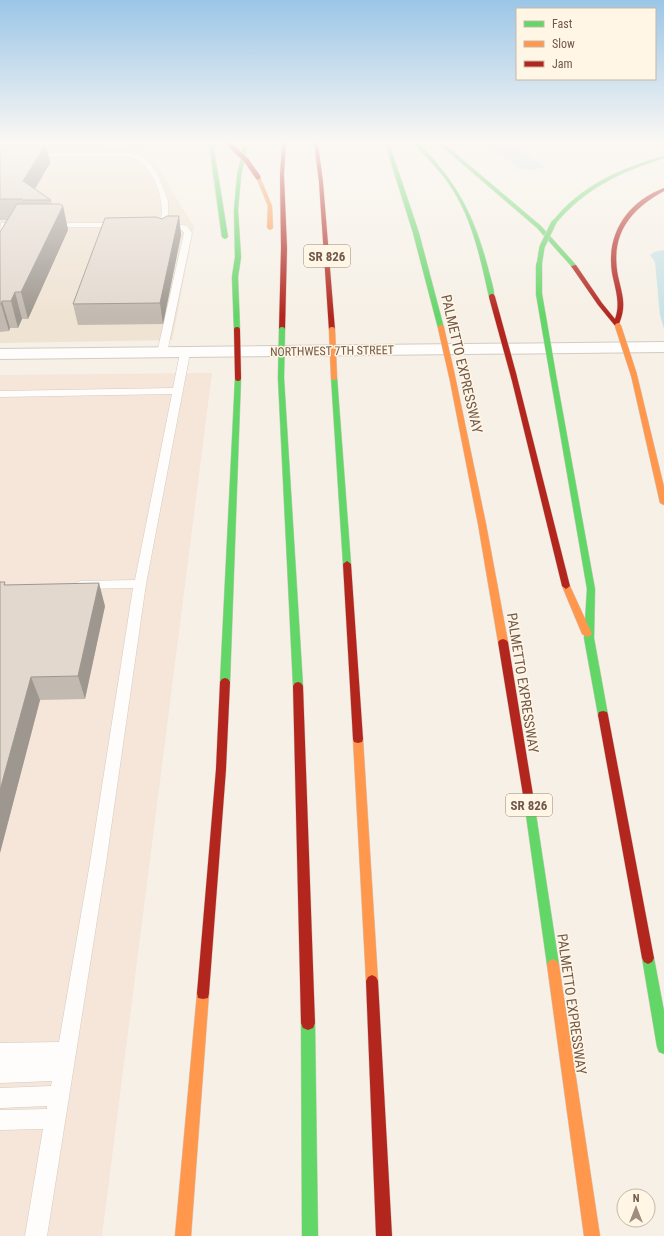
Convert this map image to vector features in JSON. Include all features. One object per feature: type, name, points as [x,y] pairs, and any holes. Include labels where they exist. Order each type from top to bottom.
[{"type":"highway","points":[[220,201],[226,244]]},
{"type":"highway","points":[[183,1236],[221,769],[238,378],[235,277],[238,257],[236,226],[237,201]]},
{"type":"highway","points":[[268,201],[270,206],[271,236]]},
{"type":"highway","points":[[283,201],[284,248],[281,378],[290,506],[305,861],[310,1036],[310,1236]]},
{"type":"highway","name":"SR 826","points":[[322,201],[350,581],[362,787],[384,1236]]},
{"type":"highway","name":"PALMETTO EXPRESSWAY","points":[[406,201],[416,233],[441,328],[486,545],[533,830],[592,1236]]},
{"type":"highway","points":[[462,201],[474,227],[514,377],[565,584],[589,638]]},
{"type":"highway","points":[[508,201],[539,227],[569,259],[600,304],[618,324],[634,375],[664,503]]},
{"type":"highway","points":[[573,201],[554,222],[546,234],[538,263],[537,274],[539,298],[591,589],[589,638],[664,1047]]},
{"type":"highway","points":[[618,324],[622,306],[614,265],[614,242],[627,215],[644,201]]},
{"type":"highway","points":[[621,225],[660,201]]},
{"type":"highway","points":[[228,257],[235,277]]},
{"type":"highway","points":[[274,275],[282,330]]},
{"type":"street","name":"NORTHWEST 7TH STREET","points":[[0,354],[664,347]]},
{"type":"lane","points":[[164,201],[165,206],[161,224],[164,235]]},
{"type":"lane","points":[[161,224],[184,228],[188,233],[162,353]]},
{"type":"lane","points":[[41,225],[123,225]]},
{"type":"lane","points":[[36,1236],[98,863],[140,584],[185,353]]},
{"type":"lane","points":[[0,394],[177,391]]},
{"type":"lane","points":[[65,586],[140,584]]},
{"type":"lane","points":[[0,1053],[67,1050]]},
{"type":"lane","points":[[0,1073],[63,1071]]},
{"type":"lane","points":[[0,1098],[60,1096]]},
{"type":"lane","points":[[0,1120],[56,1119]]},
{"type":"shaded area","points":[[0,201],[178,201],[194,227],[172,340],[0,343]]},
{"type":"shaded area","points":[[212,373],[102,1236],[0,1236],[0,375]]},
{"type":"water","points":[[664,250],[664,329],[660,315],[655,262],[650,255],[654,252]]},
{"type":"building","points":[[17,204],[60,204],[63,206],[21,292],[15,292],[11,301],[2,301],[0,304],[0,232]]},
{"type":"building","points":[[167,216],[179,216],[160,303],[73,304],[105,218],[156,217],[162,219]]},
{"type":"building","points":[[0,582],[5,582],[4,585],[99,583],[78,676],[31,677],[0,790]]},
{"type":"traffic: fast","points":[[220,201],[225,237]]},
{"type":"traffic: fast","points":[[237,201],[238,257],[235,277],[237,330]]},
{"type":"traffic: fast","points":[[406,201],[416,233],[441,328]]},
{"type":"traffic: fast","points":[[461,201],[470,220],[475,235],[492,297]]},
{"type":"traffic: fast","points":[[508,201],[539,227],[574,266]]},
{"type":"traffic: fast","points":[[554,222],[574,201]]},
{"type":"traffic: fast","points":[[553,375],[541,311],[538,278],[542,247],[554,222]]},
{"type":"traffic: fast","points":[[281,378],[282,330]]},
{"type":"traffic: fast","points":[[553,375],[591,589],[589,638],[603,715]]},
{"type":"traffic: fast","points":[[334,377],[347,564]]},
{"type":"traffic: fast","points":[[225,682],[238,378]]},
{"type":"traffic: fast","points":[[281,378],[298,686]]},
{"type":"traffic: fast","points":[[529,801],[553,965]]},
{"type":"traffic: fast","points":[[648,958],[664,1047]]},
{"type":"traffic: fast","points":[[308,1023],[310,1236]]},
{"type":"traffic: slow","points":[[268,201],[270,206],[270,228]]},
{"type":"traffic: slow","points":[[618,326],[634,375]]},
{"type":"traffic: slow","points":[[441,328],[452,376]]},
{"type":"traffic: slow","points":[[332,330],[334,377]]},
{"type":"traffic: slow","points":[[634,375],[664,503]]},
{"type":"traffic: slow","points":[[452,376],[482,524],[503,642]]},
{"type":"traffic: slow","points":[[566,586],[587,634]]},
{"type":"traffic: slow","points":[[358,739],[372,981]]},
{"type":"traffic: slow","points":[[553,965],[592,1236]]},
{"type":"traffic: slow","points":[[183,1236],[203,993]]},
{"type":"traffic: jam","points":[[282,330],[284,248],[283,201]]},
{"type":"traffic: jam","points":[[322,201],[332,330]]},
{"type":"traffic: jam","points":[[617,323],[621,312],[621,304],[615,272],[615,244],[618,232],[631,212],[646,201]]},
{"type":"traffic: jam","points":[[574,266],[600,304],[618,326]]},
{"type":"traffic: jam","points":[[492,297],[514,377]]},
{"type":"traffic: jam","points":[[237,330],[238,378]]},
{"type":"traffic: jam","points":[[514,377],[566,586]]},
{"type":"traffic: jam","points":[[347,564],[358,739]]},
{"type":"traffic: jam","points":[[503,642],[529,801]]},
{"type":"traffic: jam","points":[[203,993],[221,769],[225,682]]},
{"type":"traffic: jam","points":[[298,686],[308,1023]]},
{"type":"traffic: jam","points":[[603,715],[648,958]]},
{"type":"traffic: jam","points":[[372,981],[384,1236]]}]
